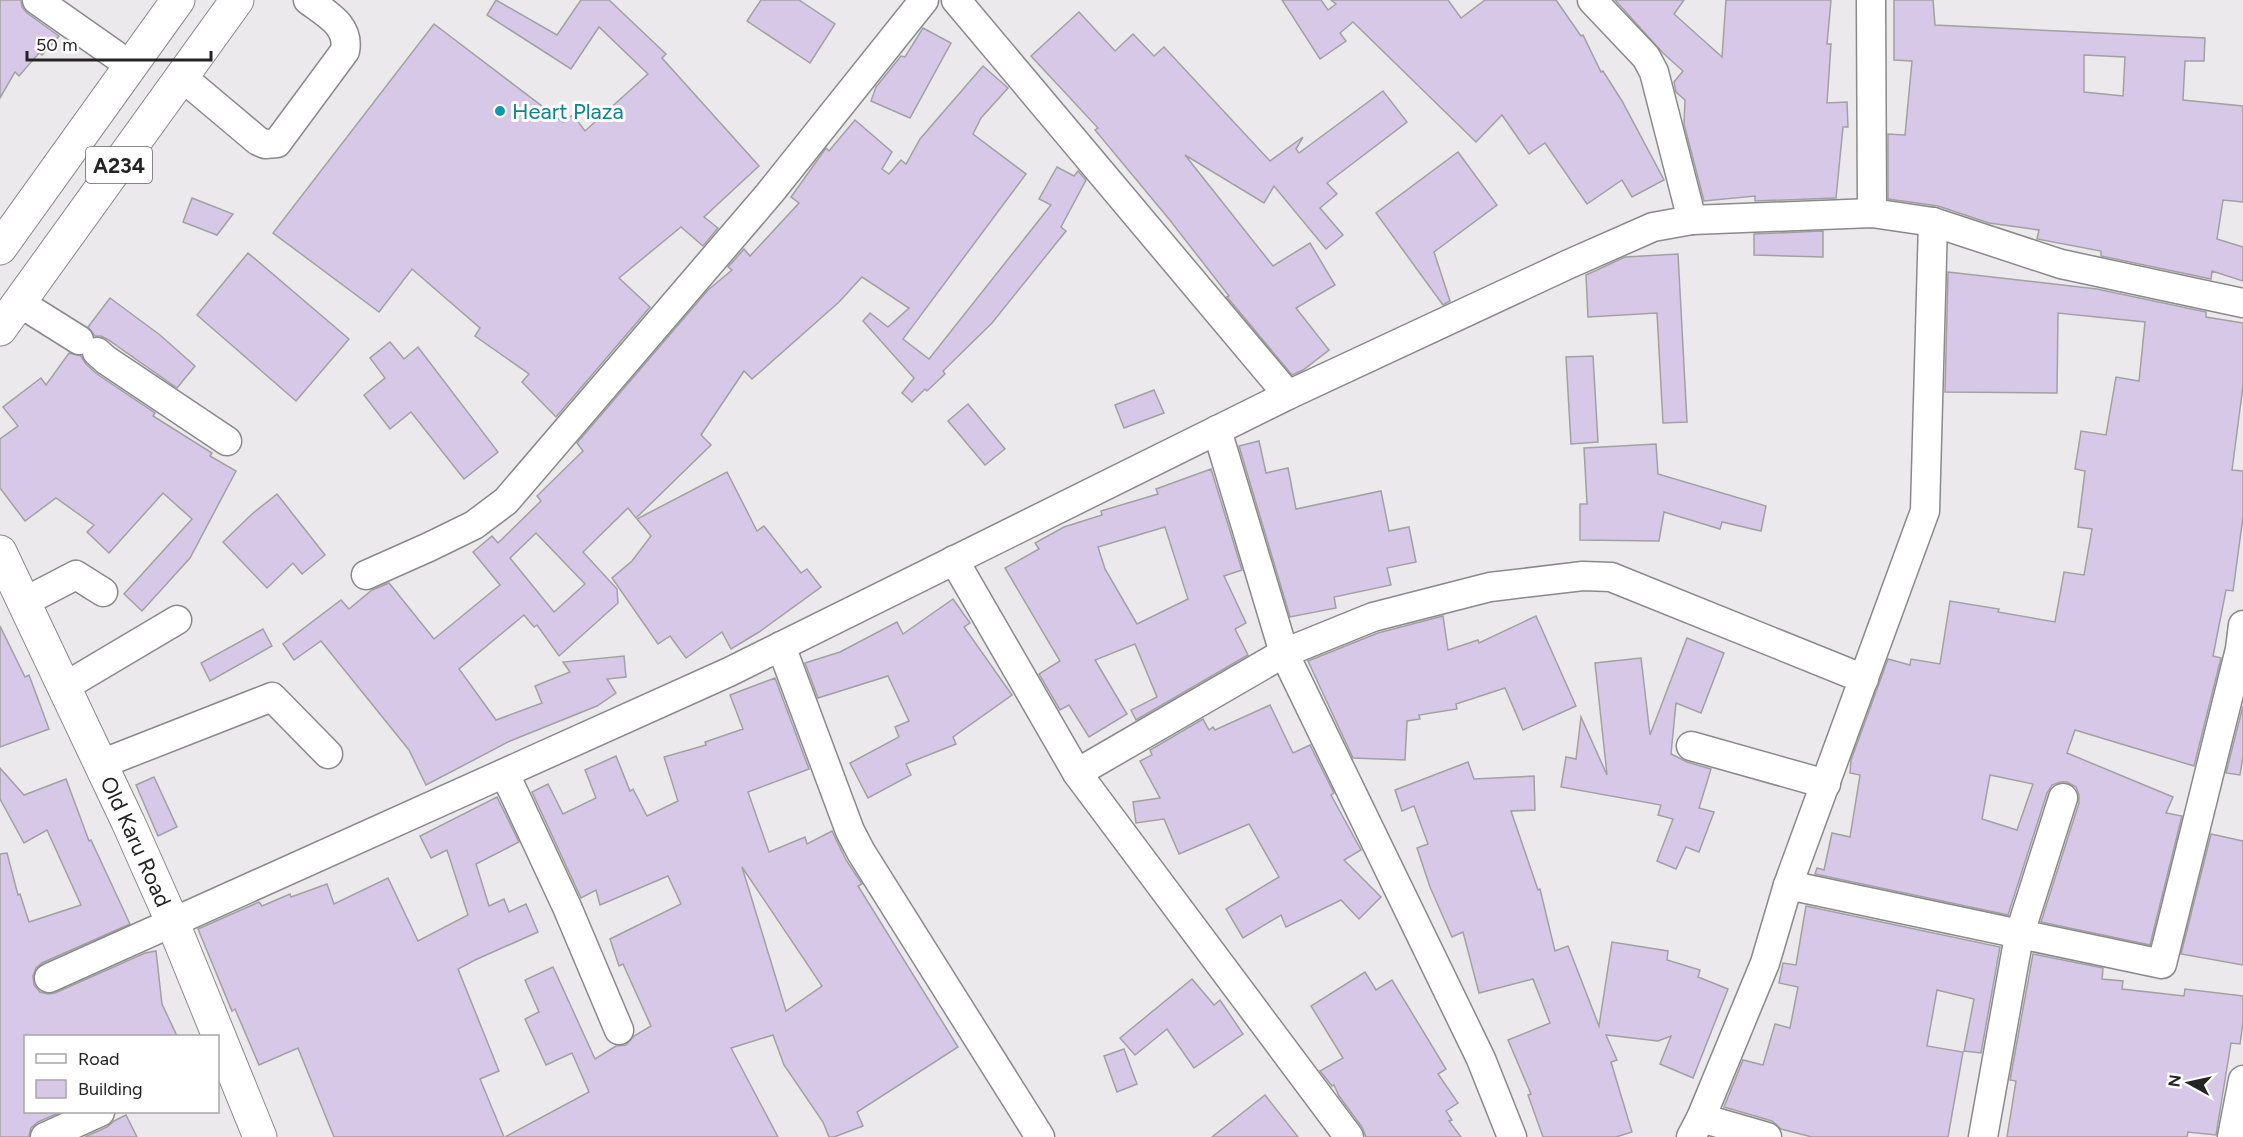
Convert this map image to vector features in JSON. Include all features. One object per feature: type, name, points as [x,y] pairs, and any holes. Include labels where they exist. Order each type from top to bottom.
[{"type":"main road","name":"A234","points":[[0,248],[178,0]]},
{"type":"main road","name":"A234","points":[[0,328],[237,0]]},
{"type":"main road","name":"Old Karu Road","points":[[0,552],[101,764],[172,921],[215,1035]]},
{"type":"main road","name":"Old Karu Road","points":[[222,1055],[260,1137]]},
{"type":"street","points":[[37,0],[131,66]]},
{"type":"street","points":[[182,77],[258,141],[265,144],[277,143],[345,51],[347,40],[341,26],[308,0]]},
{"type":"street","points":[[366,575],[429,548],[474,525],[506,501],[769,194],[924,0]]},
{"type":"street","points":[[956,0],[1288,395]]},
{"type":"street","points":[[1592,0],[1641,51],[1654,72],[1692,220]]},
{"type":"street","points":[[1871,0],[1872,213]]},
{"type":"street","points":[[49,978],[172,921],[505,774],[781,646],[1288,395],[1653,227],[1692,220],[1872,213],[1933,222],[2061,264],[2243,303]]},
{"type":"street","points":[[1767,1137],[1696,1128],[1765,963],[1788,885],[1925,511],[1933,222]]},
{"type":"street","points":[[20,303],[88,346],[227,441]]},
{"type":"street","points":[[1217,430],[1284,653],[1481,1059],[1512,1137]]},
{"type":"street","points":[[954,560],[1077,773],[1349,1137]]},
{"type":"street","points":[[24,602],[76,575],[103,592]]},
{"type":"street","points":[[1077,773],[1284,653],[1373,617],[1490,587],[1583,576],[1611,577],[1864,679]]},
{"type":"street","points":[[64,687],[177,620]]},
{"type":"street","points":[[1788,885],[2019,936],[2162,964],[2240,649],[2243,625]]},
{"type":"street","points":[[781,646],[850,831],[861,852],[1040,1137]]},
{"type":"street","points":[[101,764],[272,697],[328,754]]},
{"type":"street","points":[[1691,746],[1826,784]]},
{"type":"street","points":[[505,774],[567,907],[619,1030]]},
{"type":"street","points":[[1983,1137],[2019,936],[2063,798]]},
{"type":"street","points":[[2232,1137],[2243,1080]]},
{"type":"street","points":[[45,1137],[98,1113]]},
{"type":"building","points":[[0,0],[21,0],[22,7],[27,13],[59,36],[42,55],[39,53],[19,76],[15,72],[0,98]]},
{"type":"building","points":[[496,0],[557,35],[581,0],[609,0],[666,54],[662,58],[759,166],[704,217],[718,228],[703,246],[681,227],[619,278],[650,307],[556,417],[522,382],[529,374],[475,336],[480,328],[412,269],[379,312],[273,233],[434,24],[563,122],[573,115],[585,131],[648,74],[599,27],[571,69],[487,15]]},
{"type":"building","points":[[761,0],[799,0],[835,24],[810,63],[747,21]]},
{"type":"building","points":[[1282,0],[1321,0],[1328,10],[1336,4],[1331,0],[1448,0],[1461,18],[1485,0],[1556,0],[1581,36],[1583,35],[1601,72],[1603,71],[1622,101],[1664,180],[1632,197],[1622,180],[1587,204],[1545,143],[1529,154],[1502,115],[1476,142],[1353,22],[1340,33],[1346,41],[1320,59]]},
{"type":"building","points":[[1615,0],[1684,0],[1674,14],[1722,57],[1726,0],[1831,0],[1827,44],[1831,44],[1827,103],[1847,102],[1848,127],[1843,127],[1836,198],[1755,201],[1755,196],[1704,201],[1684,124],[1685,100],[1676,92],[1674,82],[1683,71],[1663,53]]},
{"type":"building","points":[[1894,0],[1933,0],[1935,25],[2205,38],[2204,61],[2185,61],[2183,100],[2243,106],[2243,202],[2223,200],[2217,239],[2243,247],[2243,281],[2212,271],[2211,279],[2101,256],[2101,251],[2037,239],[2039,230],[1989,223],[1938,206],[1888,199],[1888,134],[1905,135],[1912,61],[1894,60]],"holes":[[[2084,55],[2125,57],[2123,96],[2084,92]]]},
{"type":"building","points":[[1079,12],[1115,51],[1133,34],[1154,56],[1164,47],[1270,161],[1303,137],[1296,149],[1299,153],[1383,91],[1407,122],[1327,183],[1337,194],[1320,208],[1343,235],[1326,249],[1274,186],[1264,203],[1185,155],[1273,266],[1310,243],[1335,285],[1296,308],[1329,350],[1303,370],[1292,375],[1227,297],[1229,296],[1169,219],[1095,130],[1098,128],[1031,56]]},
{"type":"building","points":[[923,28],[951,43],[910,118],[871,101],[876,87],[901,56],[905,57]]},
{"type":"building","points":[[983,66],[1008,88],[981,118],[973,134],[1026,174],[903,339],[929,359],[1051,205],[1039,199],[1057,167],[1074,176],[1078,171],[1086,180],[1061,227],[1066,231],[992,323],[943,371],[945,374],[912,402],[902,393],[914,378],[863,321],[870,313],[888,327],[909,308],[862,277],[839,302],[752,379],[744,371],[701,435],[711,445],[636,518],[628,508],[583,552],[617,589],[618,603],[559,656],[537,625],[534,627],[524,615],[459,669],[496,720],[542,703],[535,686],[570,672],[563,662],[624,656],[626,677],[607,679],[616,693],[597,706],[510,741],[426,785],[409,750],[321,641],[294,660],[283,644],[341,600],[349,609],[372,590],[389,583],[434,639],[500,585],[473,552],[492,536],[498,543],[541,501],[537,496],[583,451],[577,443],[708,290],[732,270],[728,267],[744,249],[750,256],[799,203],[791,197],[826,148],[829,151],[855,120],[892,152],[882,169],[889,174],[901,160],[906,164],[920,139]],"holes":[[[536,533],[585,584],[554,612],[510,558]]]},
{"type":"building","points":[[1458,152],[1497,205],[1434,252],[1450,301],[1443,305],[1376,213]]},
{"type":"building","points":[[192,198],[233,214],[217,235],[183,222]]},
{"type":"building","points":[[1823,231],[1823,257],[1754,255],[1754,234]]},
{"type":"building","points":[[248,253],[349,339],[296,401],[197,315]]},
{"type":"building","points":[[1678,254],[1687,422],[1663,423],[1657,313],[1588,317],[1586,275],[1625,257]]},
{"type":"building","points":[[1948,272],[2097,289],[2206,312],[2206,317],[2243,323],[2243,386],[2232,470],[2243,471],[2243,517],[2233,591],[2226,590],[2213,656],[2221,658],[2194,766],[2075,730],[2067,753],[2173,797],[2166,813],[2182,816],[2150,945],[2041,922],[2079,803],[2076,787],[2067,782],[2052,785],[2047,793],[2008,915],[1815,874],[1817,868],[1824,870],[1832,833],[1850,837],[1860,775],[1850,773],[1851,760],[1888,659],[1910,665],[1911,659],[1940,664],[1950,601],[2055,622],[2064,572],[2084,575],[2092,529],[2078,527],[2085,471],[2075,469],[2081,431],[2106,435],[2116,377],[2139,381],[2145,322],[2058,313],[2057,393],[1945,392]],"holes":[[[1990,775],[2033,784],[2017,830],[1982,819]]]},
{"type":"building","points":[[110,298],[160,335],[195,366],[177,388],[107,339],[95,336],[88,327]]},
{"type":"building","points":[[390,342],[404,359],[418,347],[498,452],[464,479],[411,412],[390,429],[364,395],[385,378],[370,358]]},
{"type":"building","points":[[69,353],[81,356],[97,374],[155,413],[153,416],[212,453],[210,456],[236,471],[190,558],[142,611],[124,594],[192,519],[163,493],[109,553],[87,532],[94,525],[56,498],[25,521],[0,488],[0,439],[18,426],[3,407],[41,378],[46,385]]},
{"type":"building","points":[[1593,356],[1598,442],[1571,444],[1566,357]]},
{"type":"building","points":[[1154,390],[1164,413],[1124,428],[1115,405]]},
{"type":"building","points":[[968,404],[1005,449],[985,465],[948,421]]},
{"type":"building","points":[[1259,441],[1266,473],[1288,468],[1296,509],[1381,491],[1389,531],[1409,527],[1416,562],[1387,568],[1391,585],[1334,597],[1336,608],[1290,617],[1239,446]]},
{"type":"building","points":[[1656,444],[1658,474],[1766,506],[1761,531],[1722,522],[1720,529],[1664,512],[1659,541],[1580,540],[1580,504],[1587,504],[1584,448]]},
{"type":"building","points":[[1211,469],[1242,570],[1224,576],[1246,623],[1235,629],[1248,655],[1136,720],[1131,710],[1157,697],[1135,644],[1095,660],[1127,714],[1089,737],[1069,705],[1060,710],[1039,674],[1060,661],[1005,568],[1039,549],[1035,543],[1064,527],[1102,515],[1101,511],[1158,494],[1156,489]],"holes":[[[1165,527],[1188,599],[1137,624],[1105,569],[1098,547]]]},
{"type":"building","points":[[727,472],[757,531],[764,526],[801,573],[807,569],[821,587],[759,632],[731,649],[722,632],[686,658],[670,636],[658,644],[612,578],[632,561],[651,536],[637,519]]},
{"type":"building","points":[[277,494],[325,555],[302,574],[293,563],[267,588],[223,542]]},
{"type":"building","points":[[953,599],[970,623],[964,627],[1012,695],[953,737],[956,744],[906,764],[911,775],[868,798],[850,763],[899,737],[895,727],[909,721],[888,676],[818,698],[805,663],[840,652],[897,622],[903,634]]},
{"type":"building","points":[[1443,616],[1448,650],[1478,640],[1479,643],[1536,616],[1576,706],[1523,730],[1505,688],[1456,704],[1457,709],[1419,715],[1420,719],[1407,721],[1405,760],[1353,758],[1308,661],[1378,633]]},
{"type":"building","points":[[0,626],[25,677],[29,675],[49,729],[0,747]]},
{"type":"building","points":[[263,629],[272,646],[210,681],[201,663]]},
{"type":"building","points":[[1687,638],[1724,653],[1701,713],[1676,703],[1671,754],[1687,762],[1711,769],[1699,808],[1714,812],[1699,852],[1686,847],[1676,869],[1657,861],[1673,819],[1658,815],[1661,805],[1561,787],[1566,757],[1576,759],[1581,717],[1607,775],[1595,663],[1641,658],[1650,735]]},
{"type":"building","points":[[775,678],[809,769],[748,792],[769,852],[805,837],[807,844],[832,831],[846,860],[862,884],[858,886],[958,1047],[857,1112],[863,1126],[834,1137],[829,1137],[823,1122],[784,1065],[773,1035],[731,1048],[778,1137],[505,1137],[589,1092],[572,1053],[546,1065],[525,1019],[539,1012],[525,980],[553,967],[595,1059],[616,1046],[626,1045],[634,1036],[651,1026],[623,964],[619,966],[610,939],[681,904],[668,876],[600,905],[596,890],[581,898],[532,792],[548,784],[563,814],[596,798],[585,770],[616,756],[630,791],[633,789],[647,816],[678,801],[664,757],[706,745],[705,742],[743,729],[730,695]],"holes":[[[742,867],[822,986],[786,1011]]]},
{"type":"building","points":[[1270,705],[1293,753],[1310,745],[1334,793],[1331,795],[1361,850],[1344,860],[1381,897],[1359,919],[1341,900],[1286,927],[1281,915],[1243,938],[1226,909],[1279,877],[1249,824],[1179,854],[1164,819],[1136,823],[1133,802],[1160,798],[1140,761],[1152,755],[1150,750],[1203,719],[1209,730],[1213,727],[1215,730]]},
{"type":"building","points":[[2243,706],[2243,756],[2240,775],[2226,773]]},
{"type":"building","points":[[1468,762],[1474,779],[1534,776],[1535,810],[1511,811],[1538,890],[1540,889],[1555,951],[1568,946],[1599,1026],[1612,942],[1668,951],[1667,960],[1700,970],[1698,977],[1728,989],[1693,1078],[1660,1064],[1671,1036],[1658,1041],[1606,1035],[1617,1060],[1611,1062],[1632,1132],[1616,1137],[1543,1137],[1528,1095],[1531,1094],[1508,1040],[1550,1023],[1533,979],[1479,993],[1463,932],[1452,937],[1430,887],[1417,848],[1428,844],[1414,806],[1402,811],[1395,790]]},
{"type":"building","points":[[0,768],[24,795],[66,779],[89,841],[91,840],[130,924],[42,963],[36,968],[33,976],[34,985],[40,992],[55,993],[145,953],[156,951],[162,1004],[177,1035],[24,1035],[24,1113],[59,1113],[38,1122],[31,1128],[29,1137],[0,1137],[0,854],[7,853],[18,895],[20,894],[29,922],[81,905],[47,830],[24,843],[0,799]]},
{"type":"building","points":[[154,777],[177,827],[158,836],[136,785]]},
{"type":"building","points":[[497,797],[519,842],[476,864],[489,906],[504,899],[509,912],[526,904],[538,932],[458,969],[499,1071],[480,1079],[504,1137],[334,1137],[298,1048],[259,1065],[235,1009],[232,1011],[198,929],[259,902],[262,906],[290,894],[291,897],[327,884],[334,904],[388,878],[418,941],[468,915],[447,850],[431,858],[420,836]]},
{"type":"building","points":[[2211,834],[2243,841],[2243,965],[2181,954]]},
{"type":"building","points":[[1806,906],[2000,947],[1981,1053],[1964,1051],[1974,999],[1937,990],[1927,1046],[1963,1052],[1948,1137],[1812,1137],[1781,1129],[1772,1121],[1724,1107],[1743,1060],[1763,1065],[1775,1024],[1790,1028],[1798,987],[1779,983],[1783,963],[1796,965]]},
{"type":"building","points":[[2033,954],[2103,968],[2102,979],[2123,981],[2122,989],[2184,996],[2185,989],[2243,996],[2240,1044],[2231,1043],[2216,1135],[2188,1132],[2187,1137],[2007,1137],[2016,1081],[2010,1080]]},
{"type":"building","points":[[1365,972],[1376,990],[1392,980],[1446,1069],[1438,1074],[1458,1103],[1446,1111],[1452,1120],[1449,1121],[1461,1137],[1366,1137],[1362,1127],[1339,1096],[1334,1085],[1332,1086],[1320,1071],[1343,1058],[1311,1006]]},
{"type":"building","points":[[1192,979],[1214,1005],[1220,1000],[1243,1034],[1194,1068],[1167,1029],[1135,1055],[1120,1038]]},
{"type":"building","points":[[1124,1049],[1137,1084],[1117,1092],[1104,1056]]},
{"type":"building","points":[[1265,1095],[1298,1137],[1212,1137]]},
{"type":"building","points":[[126,1115],[137,1137],[85,1137],[107,1127]]},
{"type":"place","name":"Heart Plaza","points":[[500,111]]}]
